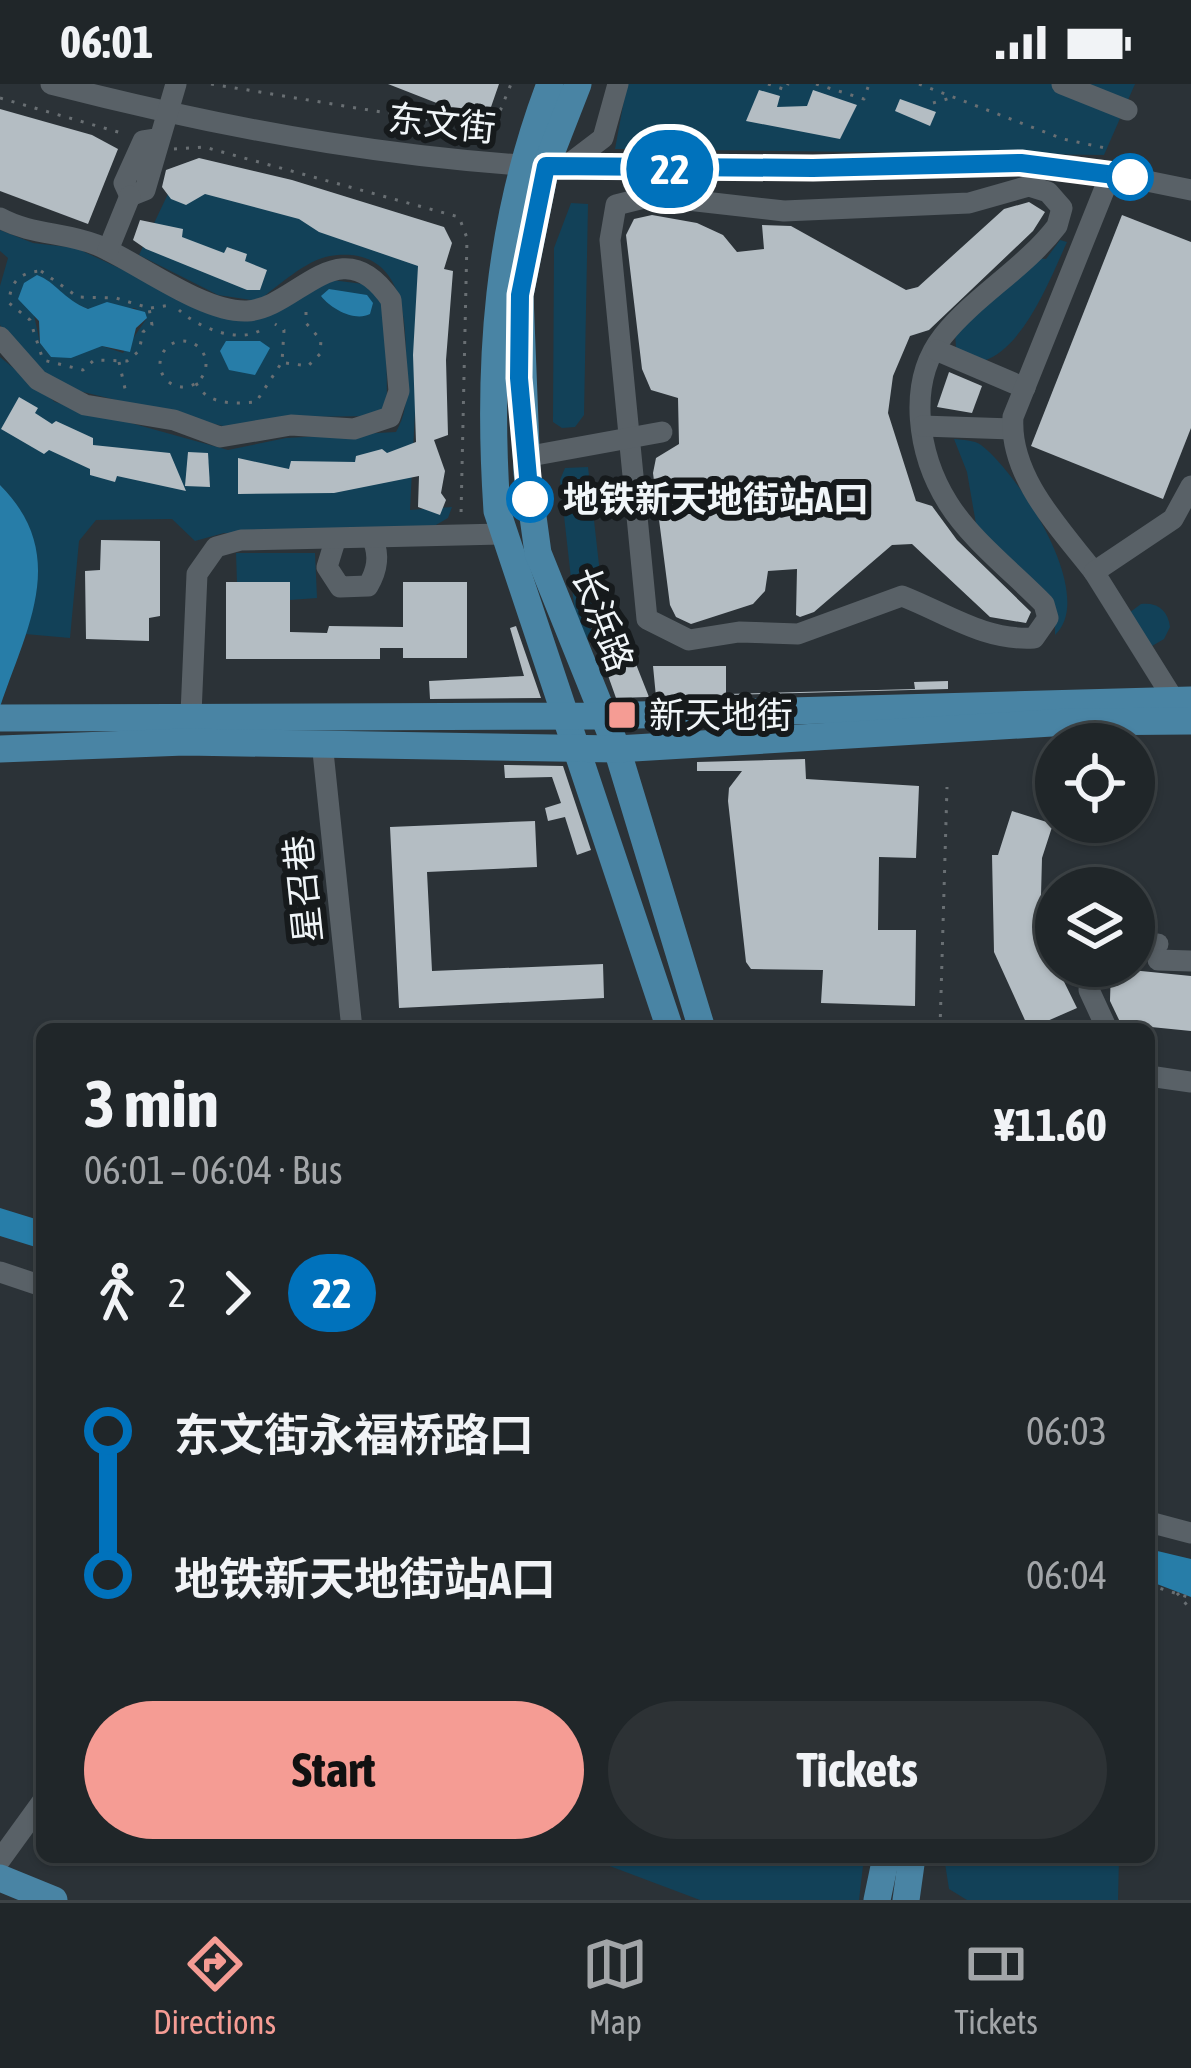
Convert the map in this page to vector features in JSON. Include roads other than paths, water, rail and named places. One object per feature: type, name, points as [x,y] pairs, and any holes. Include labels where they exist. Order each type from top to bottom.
[{"type":"main road","name":"长浜路","points":[[550,84],[544,166],[520,295],[526,458],[538,553],[617,748],[701,1023]]},
{"type":"main road","name":"长浜路","points":[[578,84],[500,276],[492,431],[502,534],[668,1023]]},
{"type":"main road","points":[[4,718],[1185,707]]},
{"type":"main road","points":[[4,748],[94,742],[322,742],[617,748],[1067,722],[1185,707]]},
{"type":"main road","points":[[878,1900],[885,1863]]},
{"type":"main road","points":[[911,1899],[912,1863]]},
{"type":"main road","points":[[0,1878],[54,1900]]},
{"type":"street","name":"东文街","points":[[51,84],[164,113],[386,152],[544,166],[996,163],[1111,173],[1191,190]]},
{"type":"street","points":[[108,250],[130,196],[124,183],[137,149],[143,141],[156,139],[176,84]]},
{"type":"street","points":[[544,166],[603,137],[618,84]]},
{"type":"street","points":[[1062,84],[1127,110]]},
{"type":"street","points":[[946,194],[984,193],[995,184],[996,163]]},
{"type":"street","points":[[1111,173],[1012,428],[1018,464],[1185,707]]},
{"type":"street","points":[[1029,186],[1048,192],[1062,208],[1058,226],[942,337],[922,379],[922,426],[949,506],[1044,604],[1048,618],[1034,638],[975,630],[902,596],[798,634],[739,632],[689,640],[662,630],[647,619],[610,241],[616,205],[652,196],[784,211],[969,203],[1029,186]]},
{"type":"street","points":[[0,218],[39,234],[108,250],[230,310],[267,306],[299,284],[342,269],[383,288],[392,300],[399,391],[391,417],[354,428],[291,425],[230,439],[131,412],[85,405],[51,388],[23,366],[0,337]]},
{"type":"street","points":[[936,350],[1024,388]]},
{"type":"street","points":[[922,426],[1012,428]]},
{"type":"street","points":[[526,458],[662,432]]},
{"type":"street","points":[[1094,572],[1150,539],[1173,518],[1191,486]]},
{"type":"street","points":[[191,714],[196,587],[204,558],[216,547],[241,540],[463,539],[502,534]]},
{"type":"street","points":[[335,541],[327,567],[340,587],[352,590],[368,586],[374,576],[378,552],[373,540]]},
{"type":"street","name":"星召巷","points":[[322,742],[351,1023]]},
{"type":"street","points":[[1155,951],[1191,961]]},
{"type":"street","points":[[1089,987],[1104,1023]]},
{"type":"street","points":[[1155,1077],[1191,1082]]},
{"type":"street","points":[[0,1272],[36,1284]]},
{"type":"street","points":[[1155,1523],[1191,1532]]},
{"type":"street","points":[[0,1860],[36,1810]]},
{"type":"place","name":"地铁新天地街站A口","points":[[530,499]]},
{"type":"place","name":"新天地街","points":[[622,715]]}]
